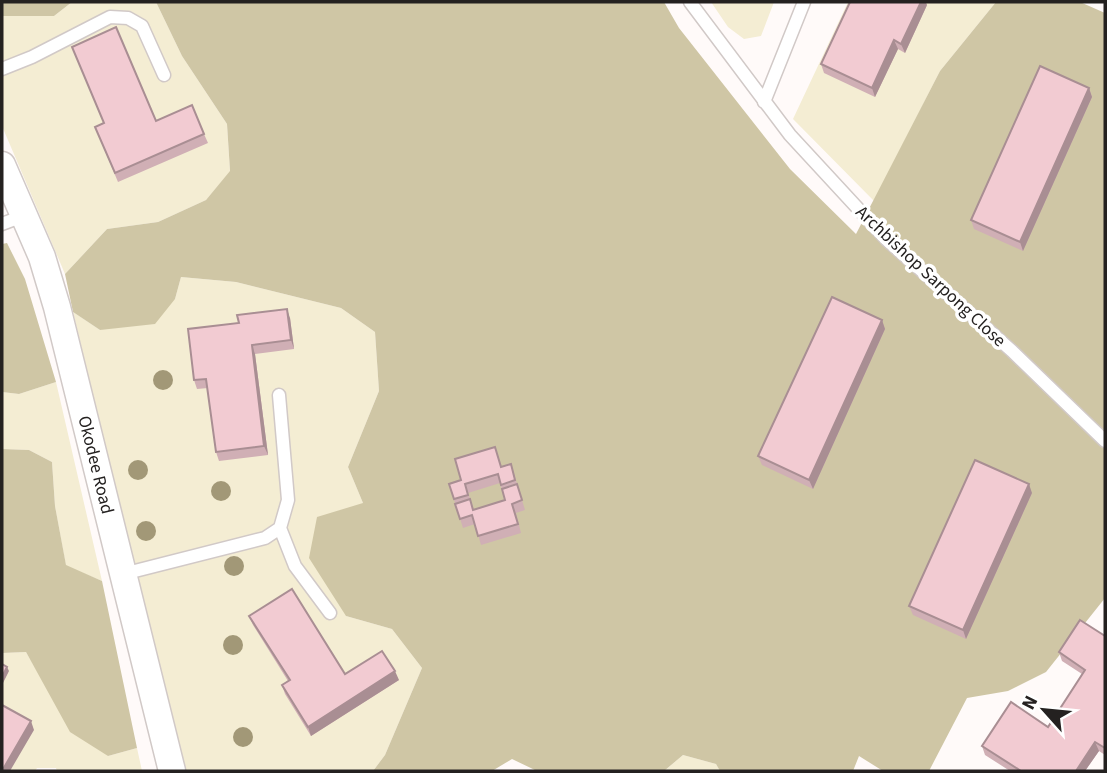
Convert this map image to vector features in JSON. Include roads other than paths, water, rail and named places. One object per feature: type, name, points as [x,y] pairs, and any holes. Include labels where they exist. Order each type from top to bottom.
[{"type":"street","name":"Okodee Road","points":[[2,165],[13,220],[42,257],[57,307],[172,771]]},
{"type":"lane","name":"Archbishop Sarpong Close","points":[[690,2],[790,135],[887,240],[1012,351],[1105,441]]},
{"type":"lane","points":[[764,102],[804,2]]},
{"type":"lane","points":[[2,69],[32,57],[110,17],[128,18],[142,26],[164,75]]},
{"type":"lane","points":[[279,395],[288,500],[280,528],[295,566],[330,613]]},
{"type":"lane","points":[[123,574],[265,538],[280,528]]}]
